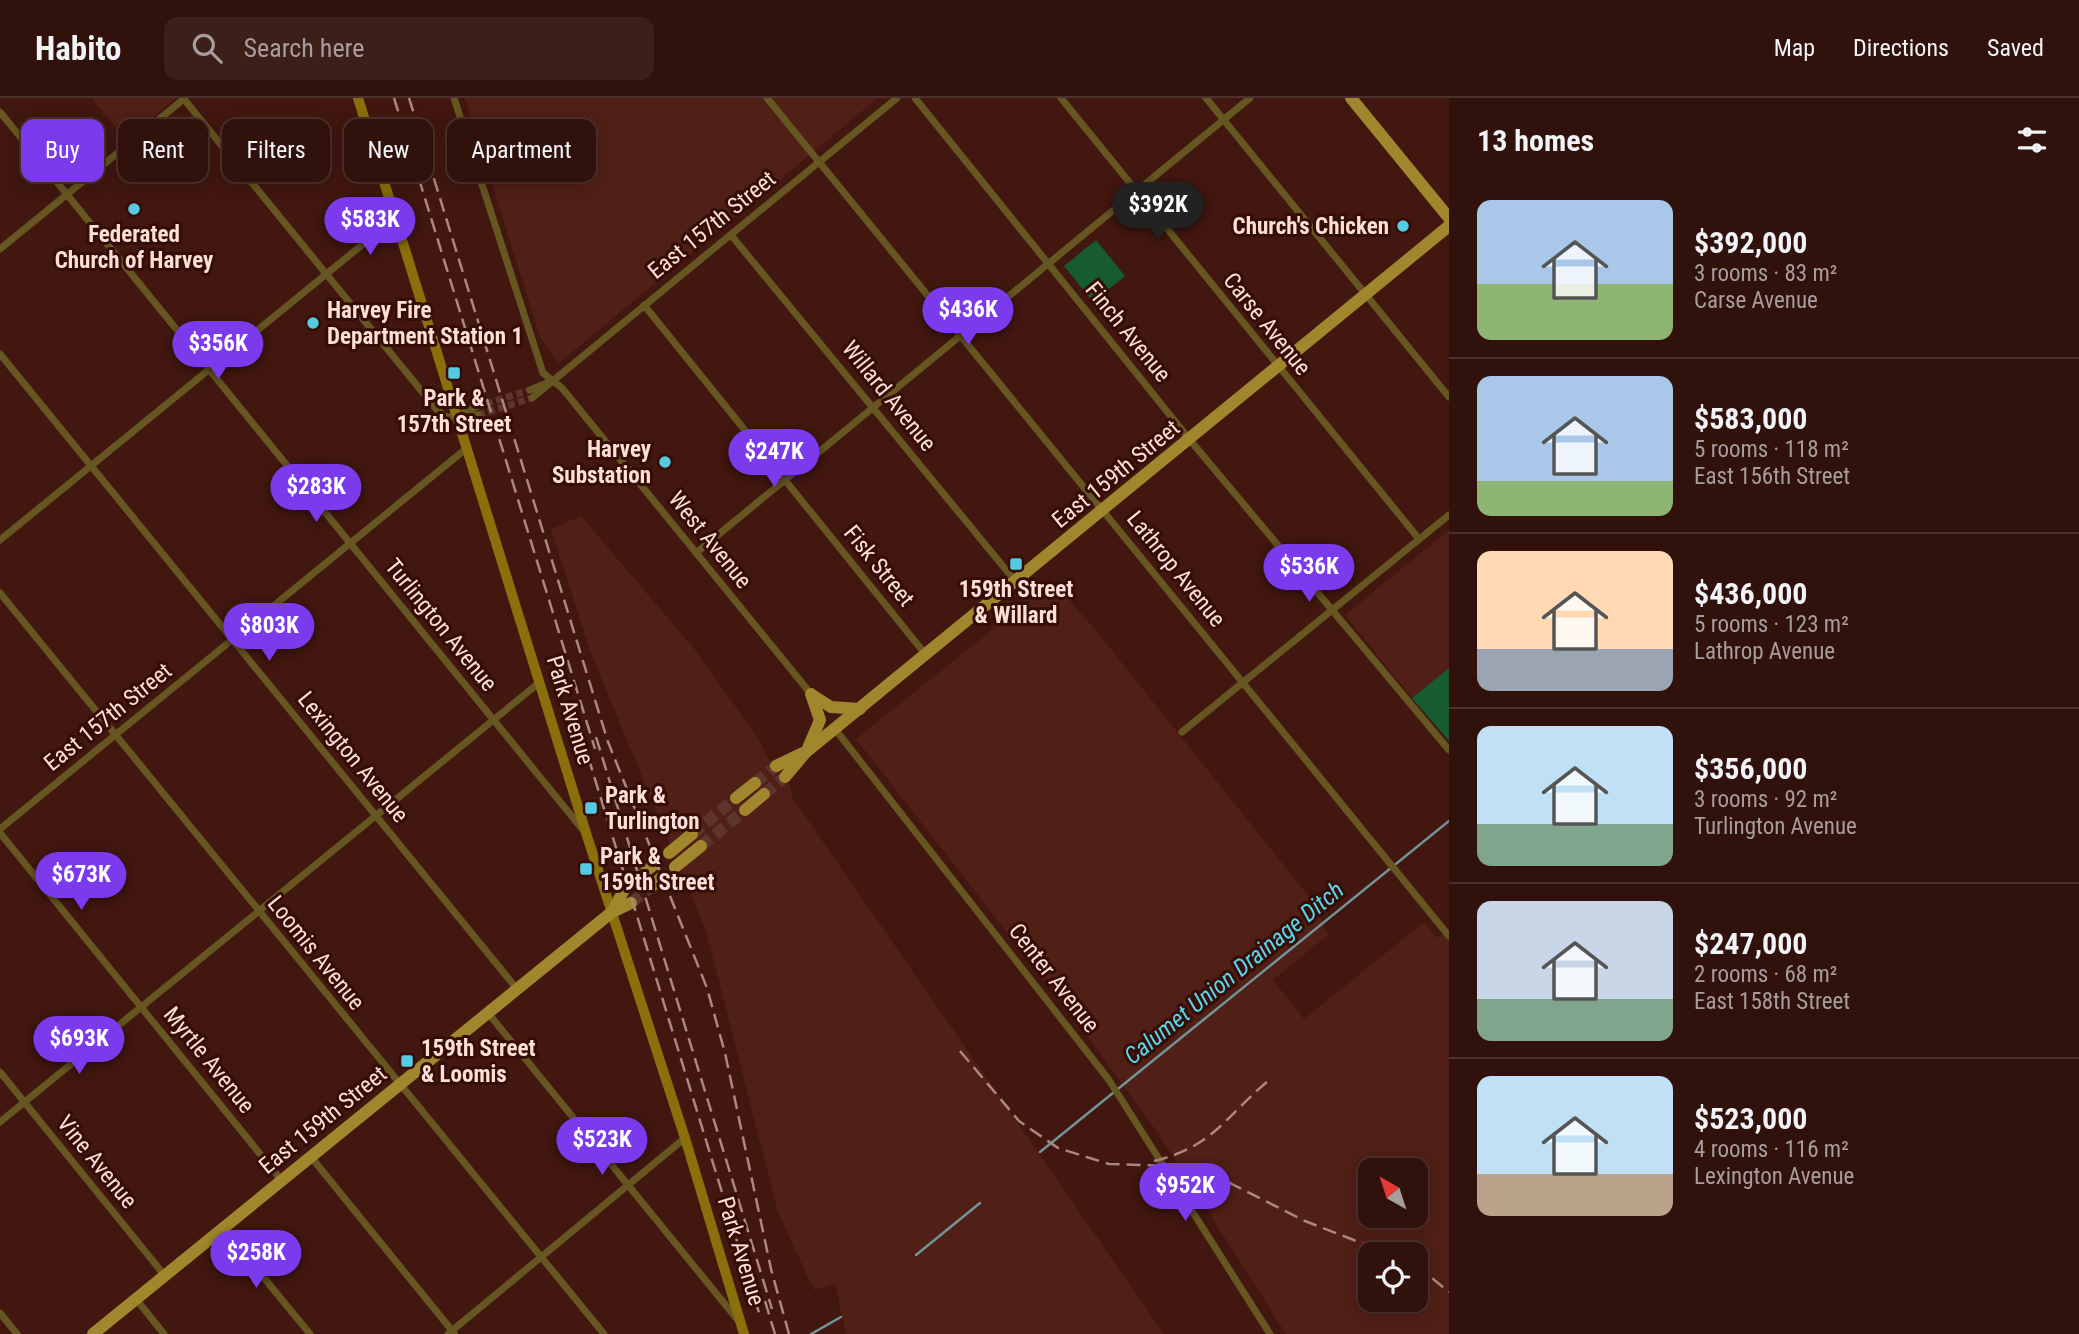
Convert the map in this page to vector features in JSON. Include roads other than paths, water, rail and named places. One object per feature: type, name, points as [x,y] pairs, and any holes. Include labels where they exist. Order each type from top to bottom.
[{"type":"main road","points":[[1351,98],[1449,218]]},
{"type":"main road","name":"East 159th Street","points":[[785,777],[806,752],[1449,226]]},
{"type":"main road","points":[[811,694],[831,707],[860,709]]},
{"type":"main road","points":[[806,752],[820,720],[811,694]]},
{"type":"main road","name":"East 159th Street","points":[[776,766],[806,752]]},
{"type":"main road","points":[[736,798],[755,783]]},
{"type":"main road","points":[[745,810],[764,794]]},
{"type":"main road","points":[[669,853],[692,834]]},
{"type":"main road","points":[[675,867],[701,846]]},
{"type":"main road","name":"East 159th Street","points":[[612,912],[625,888]]},
{"type":"main road","name":"East 159th Street","points":[[93,1334],[612,912],[631,903]]},
{"type":"street","points":[[0,249],[184,98],[437,410],[447,417],[477,411]]},
{"type":"street","name":"Park Avenue","points":[[358,98],[587,836],[685,1138],[744,1334]]},
{"type":"street","name":"Lathrop Avenue","points":[[767,98],[1449,936]]},
{"type":"street","name":"East 157th Street","points":[[531,394],[551,381],[732,235],[897,98]]},
{"type":"street","name":"Finch Avenue","points":[[915,98],[1190,440],[1449,750]]},
{"type":"street","name":"Carse Avenue","points":[[1060,98],[1419,539]]},
{"type":"street","points":[[1206,98],[1449,397]]},
{"type":"street","points":[[696,553],[1250,98]]},
{"type":"street","name":"West Avenue","points":[[458,100],[543,373],[562,388],[811,694]]},
{"type":"street","name":"Turlington Avenue","points":[[0,112],[587,836]]},
{"type":"street","points":[[0,540],[395,218]]},
{"type":"street","name":"Willard Avenue","points":[[732,235],[1016,582]]},
{"type":"street","name":"Fisk Street","points":[[644,305],[926,655]]},
{"type":"street","name":"Lexington Avenue","points":[[0,355],[517,989]]},
{"type":"street","name":"East 157th Street","points":[[0,831],[467,448]]},
{"type":"street","points":[[1182,732],[1449,515]]},
{"type":"street","name":"Loomis Avenue","points":[[0,593],[399,1086],[604,1334]]},
{"type":"street","points":[[0,1122],[540,682]]},
{"type":"street","name":"Center Avenue","points":[[835,729],[1122,1098],[1270,1334]]},
{"type":"street","name":"Myrtle Avenue","points":[[0,831],[282,1181]]},
{"type":"street","points":[[488,1013],[627,1187],[740,1322]]},
{"type":"street","name":"Vine Avenue","points":[[0,1072],[165,1276]]},
{"type":"street","points":[[311,1157],[452,1333],[685,1138]]},
{"type":"street","points":[[223,1228],[310,1334]]},
{"type":"street","points":[[136,1299],[164,1334]]},
{"type":"street","points":[[0,1313],[17,1334]]},
{"type":"waterway","name":"Calumet Union Drainage Ditch","points":[[1040,1152],[1449,821]]},
{"type":"waterway","name":"Calumet Union Drainage Ditch","points":[[916,1255],[980,1203]]},
{"type":"waterway","name":"Calumet Union Drainage Ditch","points":[[811,1334],[841,1317]]},
{"type":"tunnel","points":[[476,407],[530,390]]},
{"type":"tunnel","points":[[478,415],[532,398]]},
{"type":"tunnel","points":[[755,783],[776,766]]},
{"type":"tunnel","points":[[764,794],[785,777]]},
{"type":"tunnel","points":[[692,834],[736,798]]},
{"type":"tunnel","points":[[701,846],[745,810]]},
{"type":"tunnel","points":[[625,888],[647,870]]},
{"type":"tunnel","points":[[631,903],[652,886]]},
{"type":"railway","points":[[394,98],[595,749]]},
{"type":"railway","points":[[409,98],[608,742],[707,988],[725,1053],[771,1269],[789,1334]]},
{"type":"railway","points":[[582,737],[760,1316]]},
{"type":"railway","points":[[596,737],[772,1309]]},
{"type":"railway","points":[[960,1051],[1019,1121],[1058,1148],[1109,1164],[1177,1166],[1210,1173],[1305,1221],[1359,1242]]},
{"type":"railway","points":[[1154,1161],[1191,1148],[1205,1139],[1267,1082]]},
{"type":"railway","points":[[1428,1275],[1449,1292]]},
{"type":"railway","points":[[765,1301],[775,1334]]},
{"type":"place","name":"Federated Church of Harvey","points":[[134,209]]},
{"type":"place","name":"Church's Chicken","points":[[1403,226]]},
{"type":"place","name":"Harvey Fire Department Station 1","points":[[313,323]]},
{"type":"place","name":"Park & 157th Street","points":[[454,373]]},
{"type":"place","name":"Harvey Substation","points":[[665,462]]},
{"type":"place","name":"159th Street & Willard","points":[[1016,564]]},
{"type":"place","name":"Park & Turlington","points":[[591,808]]},
{"type":"place","name":"Park & 159th Street","points":[[586,869]]},
{"type":"place","name":"159th Street & Loomis","points":[[407,1061]]}]
